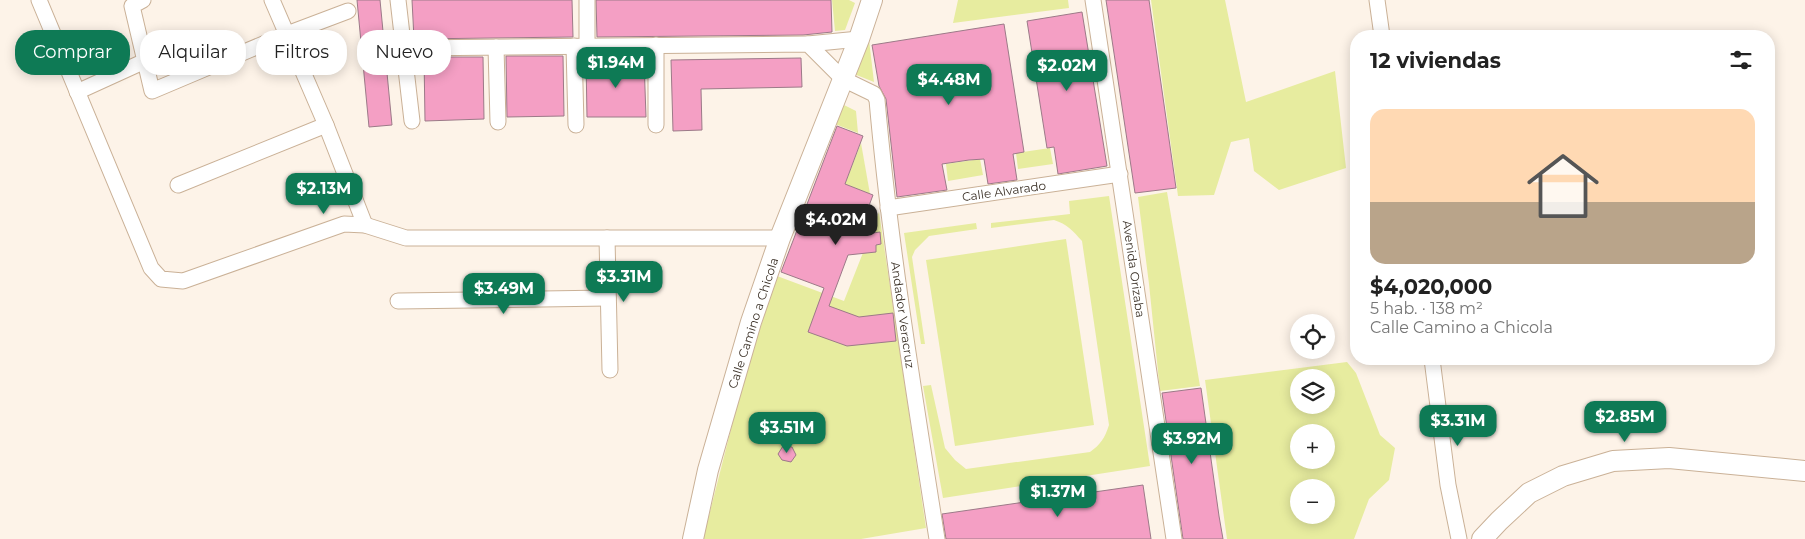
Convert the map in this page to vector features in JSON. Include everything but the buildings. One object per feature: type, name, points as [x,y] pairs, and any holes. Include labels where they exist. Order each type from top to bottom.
[{"type":"street","points":[[39,0],[151,268],[161,279],[183,282],[344,224],[365,225],[406,238],[780,238]]},
{"type":"street","points":[[140,37],[132,6],[143,0]]},
{"type":"street","points":[[272,0],[285,30]]},
{"type":"street","points":[[398,0],[402,30]]},
{"type":"street","points":[[576,126],[581,46],[587,0]]},
{"type":"street","name":"Avenida Orizaba","points":[[1093,0],[1174,539]]},
{"type":"street","points":[[1377,0],[1381,30]]},
{"type":"street","name":"Calle Camino a Chicola","points":[[693,539],[708,470],[751,322],[780,238],[859,39],[869,2]]},
{"type":"street","points":[[298,30],[348,11]]},
{"type":"street","points":[[451,47],[808,44],[859,39]]},
{"type":"street","points":[[808,44],[843,79]]},
{"type":"street","points":[[656,45],[656,125]]},
{"type":"street","points":[[496,47],[498,122]]},
{"type":"street","points":[[77,92],[140,64]]},
{"type":"street","points":[[149,75],[152,91],[190,75]]},
{"type":"street","points":[[305,75],[365,225]]},
{"type":"street","points":[[407,75],[412,121]]},
{"type":"street","name":"Andador Veracruz","points":[[843,79],[874,94],[876,100],[888,208],[909,361],[937,539]]},
{"type":"street","points":[[178,185],[326,124]]},
{"type":"street","name":"Calle Alvarado","points":[[888,208],[1120,174]]},
{"type":"street","points":[[607,238],[610,370]]},
{"type":"street","points":[[398,301],[608,298]]},
{"type":"street","points":[[1433,365],[1448,485],[1459,539]]},
{"type":"street","points":[[1482,539],[1529,493],[1563,476],[1613,461],[1669,458],[1805,471]]},
{"type":"green space","points":[[832,0],[849,0],[855,3],[845,30],[835,31]]},
{"type":"green space","points":[[958,0],[1068,0],[1069,8],[953,23]]},
{"type":"green space","points":[[1151,0],[1225,0],[1246,102],[1335,71],[1346,168],[1279,190],[1254,171],[1249,138],[1231,142],[1214,195],[1178,196]]},
{"type":"green space","points":[[869,40],[874,82],[854,74]]},
{"type":"green space","points":[[842,104],[856,111],[858,133],[835,124]]},
{"type":"green space","points":[[861,143],[870,194],[845,184]]},
{"type":"green space","points":[[1050,148],[1053,164],[1018,169],[1016,153]]},
{"type":"green space","points":[[980,159],[983,175],[948,181],[946,164]]},
{"type":"green space","points":[[1167,192],[1200,386],[1160,391],[1138,197]]},
{"type":"green space","points":[[1109,196],[1150,466],[943,498],[923,386],[931,385],[945,448],[966,469],[1090,452],[1104,437],[1109,425],[1082,241],[1073,231],[1054,220],[991,228],[991,223],[1070,214],[1069,201]]},
{"type":"green space","points":[[879,212],[926,528],[861,539],[703,539],[743,382],[777,276],[844,301]]},
{"type":"green space","points":[[976,223],[977,229],[929,236],[915,250],[912,257],[925,344],[921,344],[904,233]]},
{"type":"green space","points":[[1066,239],[1094,425],[955,446],[926,260]]},
{"type":"green space","points":[[1347,362],[1356,373],[1380,435],[1395,448],[1389,480],[1369,499],[1354,539],[1227,539],[1205,380],[1290,369],[1290,414],[1335,414],[1335,369],[1292,369]]}]
